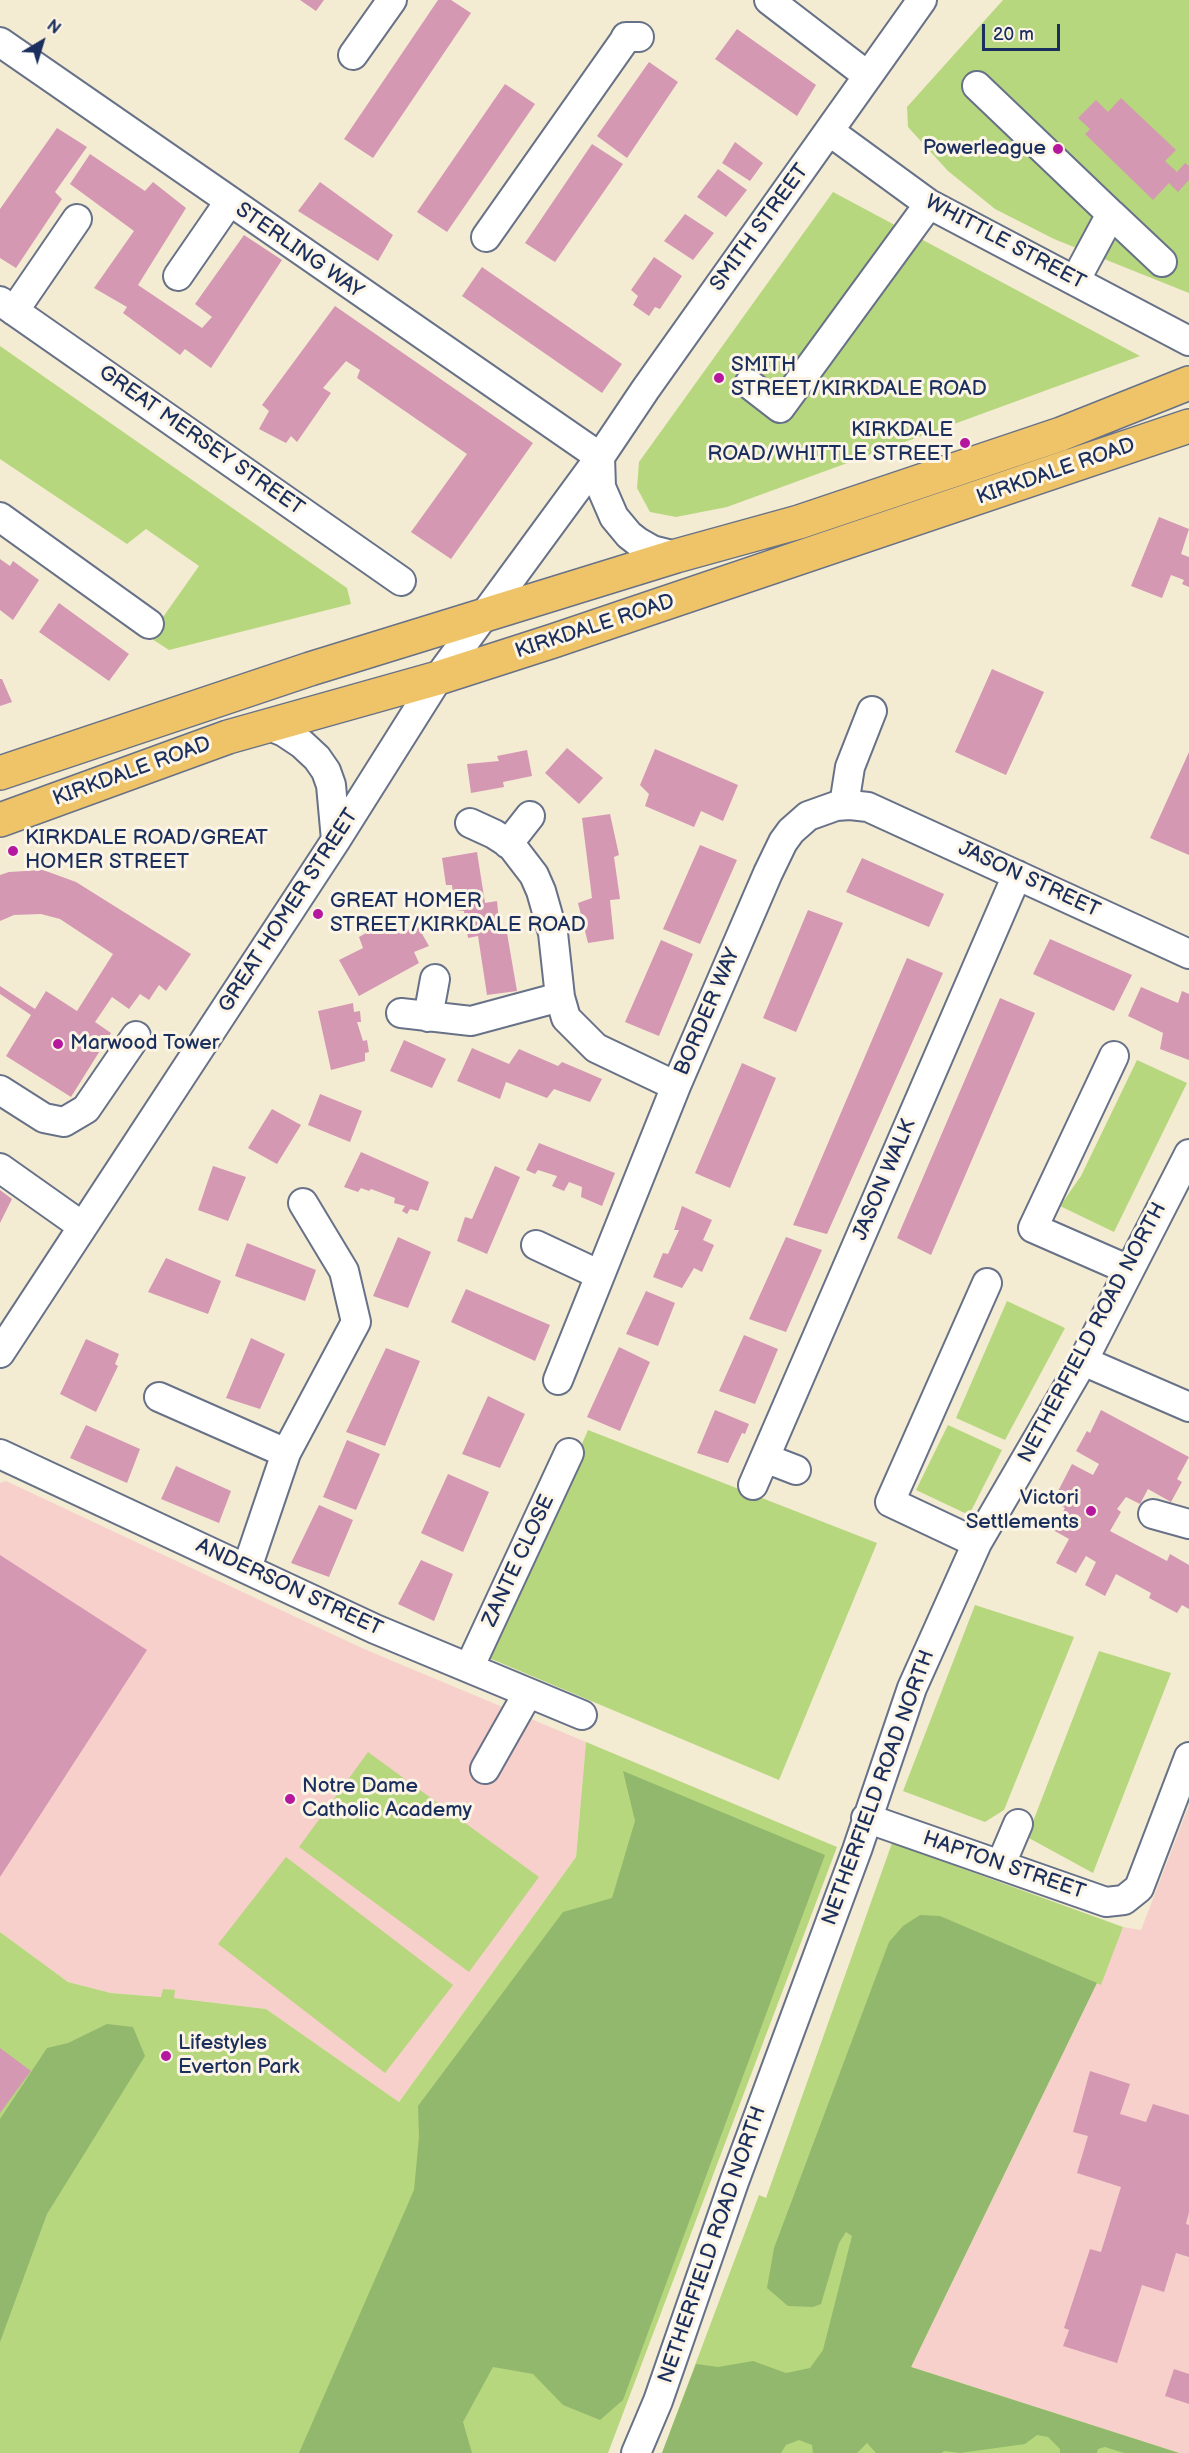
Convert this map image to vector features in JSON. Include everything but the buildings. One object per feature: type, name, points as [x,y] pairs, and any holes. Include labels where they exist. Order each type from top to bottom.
[{"type":"highway","name":"KIRKDALE ROAD","points":[[0,772],[487,613],[799,522],[1061,434],[1189,383]]},
{"type":"highway","name":"KIRKDALE ROAD","points":[[0,820],[217,741],[438,678],[619,620],[1189,426]]},
{"type":"street","points":[[769,0],[868,76]]},
{"type":"street","name":"SMITH STREET","points":[[487,613],[600,458],[645,390],[922,0]]},
{"type":"street","points":[[353,55],[389,1]]},
{"type":"street","points":[[486,237],[626,37],[639,37]]},
{"type":"street","name":"STERLING WAY","points":[[0,42],[600,458]]},
{"type":"street","points":[[977,86],[1162,262]]},
{"type":"street","name":"WHITTLE STREET","points":[[829,131],[929,204],[1189,341]]},
{"type":"street","points":[[178,276],[229,202]]},
{"type":"street","points":[[749,384],[780,408],[929,204]]},
{"type":"street","points":[[1075,281],[1112,214]]},
{"type":"street","points":[[7,306],[77,219]]},
{"type":"street","name":"GREAT MERSEY STREET","points":[[7,306],[401,581]]},
{"type":"street","points":[[600,458],[601,487],[614,518],[638,542],[663,554],[676,556]]},
{"type":"street","points":[[0,517],[149,624]]},
{"type":"street","name":"GREAT HOMER STREET","points":[[0,1353],[336,840],[438,678],[487,613]]},
{"type":"street","points":[[856,806],[850,767],[872,711]]},
{"type":"street","points":[[267,725],[284,732],[302,744],[317,758],[326,771],[331,785],[336,840]]},
{"type":"street","name":"JASON STREET","points":[[856,806],[1017,875],[1189,954]]},
{"type":"street","name":"BORDER WAY","points":[[558,1380],[676,1086],[783,842],[791,831],[808,816],[856,806]]},
{"type":"street","points":[[508,844],[530,816]]},
{"type":"street","points":[[470,823],[494,834],[508,844],[534,875],[553,933],[560,996],[566,1018],[596,1048],[676,1086]]},
{"type":"street","name":"JASON WALK","points":[[753,1485],[1017,875]]},
{"type":"street","points":[[435,980],[414,1015],[471,1021],[560,996]]},
{"type":"street","points":[[0,1090],[44,1118],[64,1122],[86,1109],[136,1036]]},
{"type":"street","points":[[1114,1056],[1033,1228],[1129,1270]]},
{"type":"street","name":"NETHERFIELD ROAD NORTH","points":[[636,2453],[658,2401],[734,2182],[857,1850],[912,1688],[977,1543],[1083,1360],[1189,1154]]},
{"type":"street","points":[[0,1168],[82,1226]]},
{"type":"street","points":[[247,1568],[286,1453],[356,1322],[344,1271],[303,1203]]},
{"type":"street","points":[[536,1245],[600,1275]]},
{"type":"street","points":[[977,1543],[890,1502],[987,1283]]},
{"type":"street","points":[[1083,1360],[1189,1407]]},
{"type":"street","points":[[159,1397],[286,1453]]},
{"type":"street","name":"ZANTE CLOSE","points":[[469,1668],[569,1453]]},
{"type":"street","name":"ANDERSON STREET","points":[[0,1454],[375,1629],[582,1714]]},
{"type":"street","points":[[765,1458],[796,1470]]},
{"type":"street","points":[[1153,1514],[1189,1524]]},
{"type":"street","points":[[485,1768],[528,1693]]},
{"type":"street","name":"HAPTON STREET","points":[[866,1818],[1106,1902],[1124,1900],[1139,1888],[1189,1757]]},
{"type":"street","points":[[1001,1864],[1018,1824]]},
{"type":"shaded area","name":"Notre Dame Catholic Academy","points":[[6,1481],[364,1649],[586,1742],[576,1857],[399,2102],[266,2009],[174,1998],[174,1990],[162,1997],[111,1993],[68,1982],[0,1932],[0,1483]]},
{"type":"shaded area","points":[[1189,1805],[1189,2453],[1179,2453],[911,2367],[1097,1983],[1101,1984],[1123,1927],[1141,1930]]},
{"type":"green space","name":"Powerleague","points":[[1003,0],[1189,0],[1189,293],[1054,239],[995,209],[948,171],[908,127],[907,107]]},
{"type":"green space","points":[[833,192],[1140,356],[727,507],[676,517],[650,512],[637,488],[639,462]]},
{"type":"green space","points":[[0,346],[347,588],[351,604],[169,650],[149,637],[199,566],[146,529],[127,544],[0,459]]},
{"type":"green space","points":[[1137,1060],[1187,1083],[1114,1232],[1060,1206],[1081,1176]]},
{"type":"green space","points":[[1007,1301],[1065,1328],[1005,1440],[956,1418]]},
{"type":"green space","points":[[948,1425],[1002,1450],[969,1515],[916,1490]]},
{"type":"green space","points":[[588,1430],[877,1543],[779,1780],[489,1658]]},
{"type":"green space","points":[[975,1605],[1074,1637],[1004,1810],[985,1822],[903,1791]]},
{"type":"green space","points":[[1099,1651],[1171,1673],[1093,1873],[1027,1837]]},
{"type":"green space","name":"Lifestyles Everton Park","points":[[586,1742],[837,1847],[608,2453],[0,2453],[0,1932],[68,1982],[111,1993],[161,1997],[163,1989],[175,1990],[174,1998],[266,2009],[399,2102],[576,1857]]},
{"type":"green space","points":[[368,1752],[539,1877],[469,1972],[299,1847]]},
{"type":"green space","points":[[623,1771],[825,1855],[623,2400],[600,2420],[563,2405],[533,2374],[493,2367],[463,2422],[472,2453],[299,2453],[414,2190],[419,2137],[418,2106],[563,1912],[612,1898],[635,1821]]},
{"type":"green space","points":[[892,1843],[1123,1927],[1101,1985],[1096,1983],[911,2367],[1179,2453],[662,2453],[759,2195],[766,2198]]},
{"type":"green space","points":[[286,1857],[453,1985],[385,2073],[218,1944]]},
{"type":"green space","points":[[920,1915],[940,1916],[1097,1983],[911,2367],[1179,2453],[1124,2453],[1105,2447],[1098,2449],[1097,2453],[1060,2453],[1060,2449],[1048,2437],[1037,2435],[1025,2444],[960,2453],[945,2451],[941,2453],[876,2453],[867,2443],[857,2453],[813,2453],[812,2445],[799,2440],[786,2445],[781,2453],[662,2453],[696,2364],[718,2367],[753,2361],[786,2373],[810,2368],[823,2350],[852,2236],[846,2232],[839,2243],[821,2304],[813,2307],[788,2306],[767,2288],[774,2248],[889,1942],[903,1926]]},
{"type":"green space","points":[[107,2024],[133,2027],[145,2056],[47,2214],[0,2342],[0,2119],[47,2048],[68,2043]]},
{"type":"place","name":"Powerleague","points":[[1058,149]]},
{"type":"place","name":"SMITH STREET/KIRKDALE ROAD","points":[[719,378]]},
{"type":"place","name":"KIRKDALE ROAD/WHITTLE STREET","points":[[965,443]]},
{"type":"place","name":"KIRKDALE ROAD/GREAT HOMER STREET","points":[[13,851]]},
{"type":"place","name":"GREAT HOMER STREET/KIRKDALE ROAD","points":[[318,914]]},
{"type":"place","name":"Marwood Tower","points":[[58,1044]]},
{"type":"place","name":"Victori Settlements","points":[[1091,1511]]},
{"type":"place","name":"Notre Dame Catholic Academy","points":[[290,1799]]},
{"type":"place","name":"Lifestyles Everton Park","points":[[166,2056]]}]
